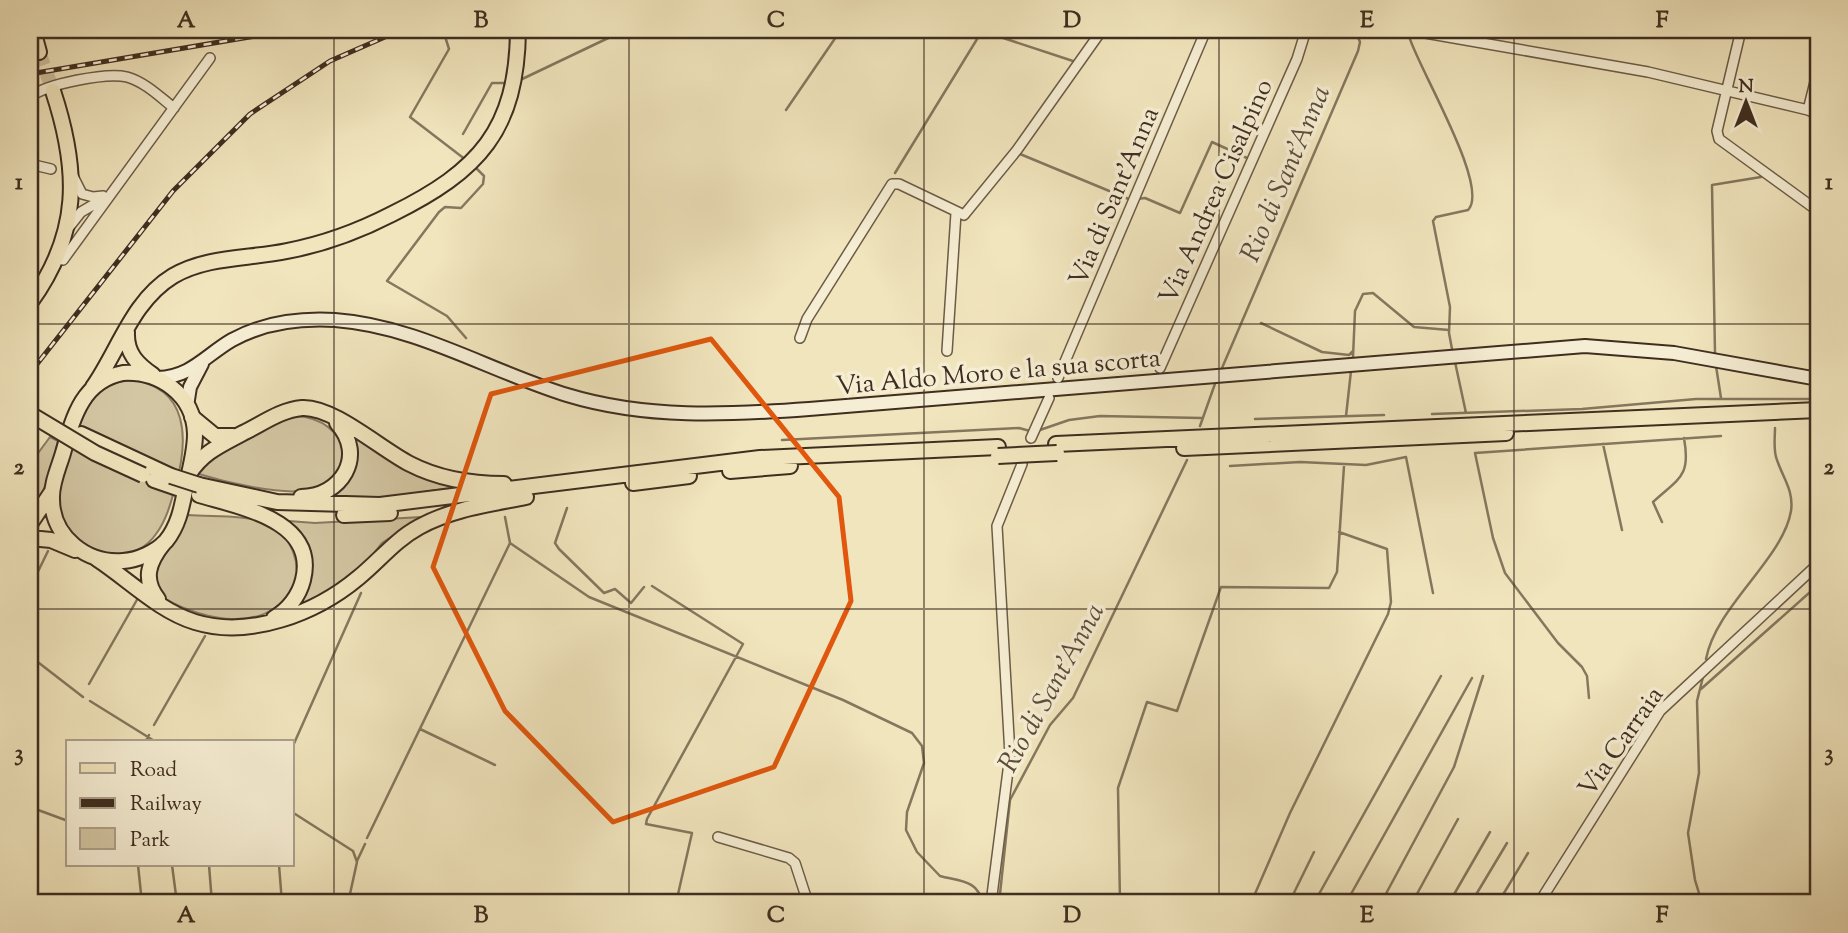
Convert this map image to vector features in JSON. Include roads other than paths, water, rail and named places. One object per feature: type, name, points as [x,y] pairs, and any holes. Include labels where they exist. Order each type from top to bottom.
[{"type":"main road","points":[[33,30],[39,52]]},
{"type":"main road","points":[[30,523],[40,513],[52,488],[76,411],[111,360],[128,326],[150,294],[170,278],[190,268],[313,246],[371,225],[427,197],[473,162],[498,128],[512,88],[518,30]]},
{"type":"main road","points":[[31,300],[60,252],[69,211],[72,168],[68,137],[53,91]]},
{"type":"main road","name":"Via Aldo Moro e la sua scorta","points":[[156,377],[181,375],[203,363],[235,339],[272,325],[307,320],[349,322],[423,339],[584,400],[629,409],[704,414],[809,409],[1574,347],[1662,351],[1818,379]]},
{"type":"main road","points":[[128,326],[130,353],[139,365],[178,393],[189,411],[215,436],[241,434]]},
{"type":"main road","name":"Via Aldo Moro e la sua scorta","points":[[189,411],[192,381],[203,363]]},
{"type":"main road","points":[[93,387],[123,373],[156,377]]},
{"type":"main road","points":[[30,403],[111,450],[280,523],[292,533],[300,548],[305,571],[299,593],[278,615],[256,625]]},
{"type":"main road","points":[[166,608],[153,593],[148,580],[150,563],[199,488],[206,453],[293,410],[315,409],[403,460],[433,474],[494,484],[561,483]]},
{"type":"main road","points":[[199,488],[281,512],[370,516],[788,466],[998,452],[1818,410]]},
{"type":"main road","points":[[189,411],[195,437],[199,488]]},
{"type":"main road","points":[[30,414],[95,453],[180,489],[199,488],[294,504],[380,505],[760,458],[998,452]]},
{"type":"main road","points":[[235,494],[308,497],[334,488],[346,474],[350,449],[344,432],[332,417]]},
{"type":"main road","points":[[1056,449],[1818,419]]},
{"type":"main road","points":[[52,488],[52,503],[58,524],[67,538],[166,608],[188,620],[212,626],[256,625],[302,612],[333,596],[359,577],[401,539],[430,521],[526,496]]},
{"type":"main road","points":[[30,538],[57,542],[92,557],[136,559],[163,544]]},
{"type":"street","points":[[800,338],[807,319],[892,184],[899,184],[956,213],[966,213],[990,187],[1102,30]]},
{"type":"street","name":"Via di Sant'Anna","points":[[1058,378],[1206,30]]},
{"type":"street","name":"Via Andrea Cisalpino","points":[[1160,368],[1297,59],[1306,30]]},
{"type":"street","points":[[1408,30],[1647,72],[1808,110],[1818,115]]},
{"type":"street","points":[[1741,30],[1717,131],[1719,139],[1817,207]]},
{"type":"street","points":[[60,252],[111,192],[210,58]]},
{"type":"street","points":[[1808,110],[1818,70]]},
{"type":"street","points":[[30,97],[53,86],[119,76],[144,85],[174,108]]},
{"type":"street","points":[[30,164],[51,169]]},
{"type":"street","points":[[72,168],[82,194],[93,197],[111,192]]},
{"type":"street","points":[[60,252],[81,212],[111,192]]},
{"type":"street","points":[[947,351],[956,213]]},
{"type":"street","points":[[1034,433],[1049,398]]},
{"type":"street","points":[[991,903],[1010,755],[997,526],[1021,464]]},
{"type":"street","name":"Via Carraia","points":[[1539,903],[1660,711],[1818,564]]},
{"type":"street","points":[[718,837],[789,858],[795,863],[808,903]]},
{"type":"waterway","points":[[443,30],[449,49],[410,117],[466,160]]},
{"type":"waterway","points":[[444,34],[463,30]]},
{"type":"waterway","points":[[518,81],[625,30]]},
{"type":"waterway","points":[[786,110],[836,37],[837,30]]},
{"type":"waterway","points":[[979,30],[1076,62]]},
{"type":"waterway","name":"Rio di Sant'Anna","points":[[1222,368],[1358,51],[1360,42],[1355,30]]},
{"type":"waterway","points":[[895,173],[982,31]]},
{"type":"waterway","points":[[1409,36],[1462,153],[1470,177],[1472,197],[1468,210],[1436,217],[1433,221],[1450,307],[1449,333],[1452,349]]},
{"type":"waterway","points":[[1068,86],[1082,64]]},
{"type":"waterway","points":[[463,134],[492,83],[508,83]]},
{"type":"waterway","points":[[1137,199],[1145,198],[1180,213],[1212,142],[1247,158]]},
{"type":"waterway","points":[[1021,151],[1020,154],[1131,200]]},
{"type":"waterway","points":[[466,338],[447,316],[387,281],[439,212],[445,207],[461,208],[483,184],[484,176],[474,166]]},
{"type":"waterway","points":[[1715,353],[1712,185],[1761,177]]},
{"type":"waterway","points":[[1353,357],[1355,311],[1363,294],[1373,293],[1414,327],[1449,330]]},
{"type":"waterway","points":[[1261,323],[1322,352],[1349,355],[1353,351]]},
{"type":"waterway","points":[[1455,362],[1466,413]]},
{"type":"waterway","points":[[1716,366],[1721,398]]},
{"type":"waterway","points":[[1346,416],[1351,371]]},
{"type":"waterway","name":"Rio di Sant'Anna","points":[[1200,426],[1216,381]]},
{"type":"waterway","points":[[1432,414],[1582,409],[1696,399],[1818,399]]},
{"type":"waterway","points":[[1255,419],[1384,415]]},
{"type":"waterway","points":[[1037,431],[1069,420],[1100,416],[1202,418]]},
{"type":"waterway","points":[[782,440],[1019,428],[1030,431]]},
{"type":"waterway","points":[[1706,659],[1722,620],[1776,547],[1791,511],[1789,491],[1775,453],[1775,428]]},
{"type":"waterway","points":[[1589,698],[1587,676],[1582,667],[1558,643],[1505,573],[1493,538],[1475,453],[1721,436]]},
{"type":"waterway","points":[[1662,522],[1653,502],[1681,476],[1686,461],[1684,438]]},
{"type":"waterway","points":[[1603,444],[1622,530]]},
{"type":"waterway","points":[[1230,466],[1300,462],[1366,465],[1406,457],[1433,593]]},
{"type":"waterway","name":"Rio di Sant'Anna","points":[[999,903],[1010,800],[1050,725],[1073,698],[1187,460]]},
{"type":"waterway","points":[[1120,903],[1118,788],[1147,702],[1177,711],[1221,587],[1329,588],[1337,572],[1344,466]]},
{"type":"waterway","points":[[567,508],[555,543],[559,549],[604,593],[615,589],[631,603],[644,587]]},
{"type":"waterway","points":[[367,838],[510,543],[505,517]]},
{"type":"waterway","points":[[1251,903],[1290,813],[1388,614],[1391,602],[1387,549],[1339,532]]},
{"type":"waterway","points":[[510,543],[589,597],[843,700],[912,733],[922,746],[924,763],[907,812],[906,830],[917,852],[940,876],[973,886],[980,895],[981,903]]},
{"type":"waterway","points":[[30,588],[48,551]]},
{"type":"waterway","points":[[1701,689],[1818,585]]},
{"type":"waterway","points":[[652,586],[743,644],[647,819],[646,824],[692,833],[676,903]]},
{"type":"waterway","points":[[294,744],[361,593]]},
{"type":"waterway","points":[[89,684],[138,598]]},
{"type":"waterway","points":[[154,725],[205,636]]},
{"type":"waterway","points":[[30,656],[83,697]]},
{"type":"waterway","points":[[1314,903],[1441,676]]},
{"type":"waterway","points":[[1381,903],[1454,767],[1483,676]]},
{"type":"waterway","points":[[1702,903],[1695,880],[1688,833],[1699,773],[1697,701],[1703,677]]},
{"type":"waterway","points":[[1346,903],[1472,678]]},
{"type":"waterway","points":[[90,701],[153,740]]},
{"type":"waterway","points":[[420,729],[495,765]]},
{"type":"waterway","points":[[146,740],[149,735]]},
{"type":"waterway","points":[[30,807],[66,820]]},
{"type":"waterway","points":[[294,813],[353,851],[357,862],[348,903]]},
{"type":"waterway","points":[[1412,903],[1458,819]]},
{"type":"waterway","points":[[1449,903],[1490,832]]},
{"type":"waterway","points":[[1471,903],[1507,843]]},
{"type":"waterway","points":[[357,861],[365,844]]},
{"type":"waterway","points":[[1289,903],[1314,852]]},
{"type":"waterway","points":[[1498,903],[1528,853]]},
{"type":"waterway","points":[[138,866],[142,903]]},
{"type":"waterway","points":[[172,866],[177,903]]},
{"type":"waterway","points":[[209,866],[212,903]]},
{"type":"waterway","points":[[279,866],[282,903]]},
{"type":"tunnel","points":[[39,52],[53,91]]},
{"type":"railway","points":[[30,74],[291,30]]},
{"type":"railway","points":[[30,373],[173,191],[250,114],[330,61],[401,30]]}]
